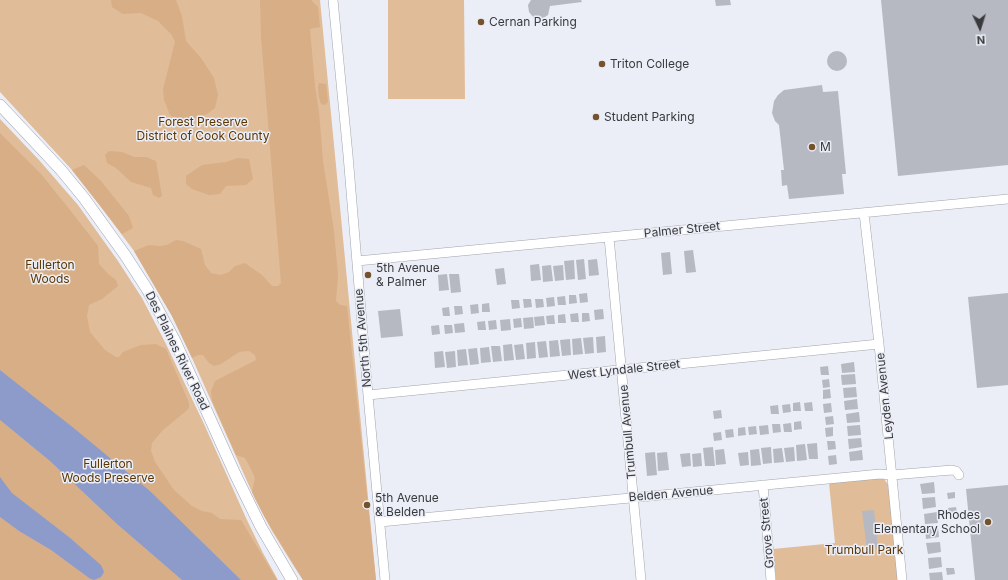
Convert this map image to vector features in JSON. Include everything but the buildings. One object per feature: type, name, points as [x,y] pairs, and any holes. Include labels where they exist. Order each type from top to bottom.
[{"type":"main road","name":"Des Plaines River Road","points":[[0,105],[61,170],[84,198],[126,255],[175,341],[238,480],[262,527],[292,580]]},
{"type":"street","name":"North 5th Avenue","points":[[333,0],[384,580]]},
{"type":"street","name":"Palmer Street","points":[[357,262],[1008,199]]},
{"type":"street","name":"Leyden Avenue","points":[[864,213],[880,344],[902,580]]},
{"type":"street","name":"Trumbull Avenue","points":[[609,237],[641,580]]},
{"type":"street","name":"West Lyndale Street","points":[[368,396],[880,344]]},
{"type":"street","name":"Belden Avenue","points":[[380,522],[873,474],[892,475],[952,470],[956,471],[959,475]]},
{"type":"street","name":"Grove Street","points":[[763,485],[771,580]]},
{"type":"green space","name":"Forest Preserve District of Cook County","points":[[0,0],[320,0],[376,580],[303,580],[295,568],[272,531],[255,499],[172,316],[134,251],[72,170],[0,92]]},
{"type":"green space","points":[[111,0],[176,0],[182,16],[186,41],[201,58],[214,78],[218,95],[215,108],[207,114],[194,119],[183,120],[170,115],[164,100],[163,89],[175,42],[171,34],[158,21],[141,13],[123,14],[112,7]]},
{"type":"green space","points":[[260,0],[311,0],[318,7],[320,27],[310,29],[323,161],[334,231],[338,275],[336,301],[340,305],[347,306],[376,580],[303,580],[264,516],[252,492],[255,478],[252,471],[245,458],[236,455],[212,401],[211,391],[215,381],[256,360],[255,355],[249,351],[239,352],[221,364],[214,366],[209,363],[203,355],[198,355],[192,358],[172,316],[134,251],[149,245],[160,246],[167,245],[176,240],[183,241],[201,249],[205,265],[211,273],[221,275],[229,272],[235,266],[245,263],[262,275],[272,286],[278,286],[281,283],[261,37]]},
{"type":"green space","points":[[388,0],[464,0],[465,99],[388,99]]},
{"type":"green space","points":[[319,83],[326,84],[328,102],[325,105],[321,104],[319,98]]},
{"type":"green space","name":"Fullerton Woods Preserve","points":[[0,119],[39,160],[78,205],[118,261],[142,298],[166,344],[204,424],[246,518],[278,580],[0,580]]},
{"type":"green space","name":"Fullerton Woods","points":[[0,133],[41,174],[66,205],[98,246],[99,264],[116,280],[118,286],[102,299],[89,305],[87,316],[90,332],[105,350],[116,357],[119,357],[123,352],[141,345],[156,344],[166,349],[189,403],[189,408],[162,431],[152,443],[151,451],[155,462],[174,490],[192,506],[202,511],[212,513],[220,519],[241,520],[277,580],[241,580],[150,491],[0,370]]},
{"type":"green space","points":[[109,151],[122,152],[134,157],[146,157],[156,161],[162,196],[159,198],[153,195],[151,188],[131,182],[116,168],[107,163],[105,155]]},
{"type":"green space","points":[[238,158],[249,159],[253,179],[246,185],[226,186],[220,194],[209,195],[192,189],[186,184],[186,176],[202,165],[226,162]]},
{"type":"green space","points":[[84,165],[101,181],[129,216],[133,228],[122,234],[72,170]]},
{"type":"green space","points":[[0,420],[50,461],[117,524],[182,580],[0,580],[0,517],[19,531],[51,550],[89,578],[101,565],[69,537],[12,493],[0,477]]},
{"type":"green space","name":"Trumbull Park","points":[[881,478],[884,479],[889,486],[898,580],[776,580],[773,549],[835,543],[829,483]]},
{"type":"water","points":[[0,370],[150,491],[241,580],[182,580],[117,524],[50,461],[0,420]]},
{"type":"water","points":[[0,477],[12,493],[69,537],[101,565],[104,572],[101,577],[94,580],[89,578],[51,550],[19,531],[0,517]]},
{"type":"place","name":"Cernan Parking","points":[[481,22]]},
{"type":"place","name":"Triton College","points":[[602,64]]},
{"type":"place","name":"Student Parking","points":[[596,117]]},
{"type":"place","name":"M","points":[[812,147]]},
{"type":"place","name":"5th Avenue & Palmer","points":[[368,275]]},
{"type":"place","name":"5th Avenue & Belden","points":[[367,505]]},
{"type":"place","name":"Rhodes Elementary School","points":[[988,522]]}]
